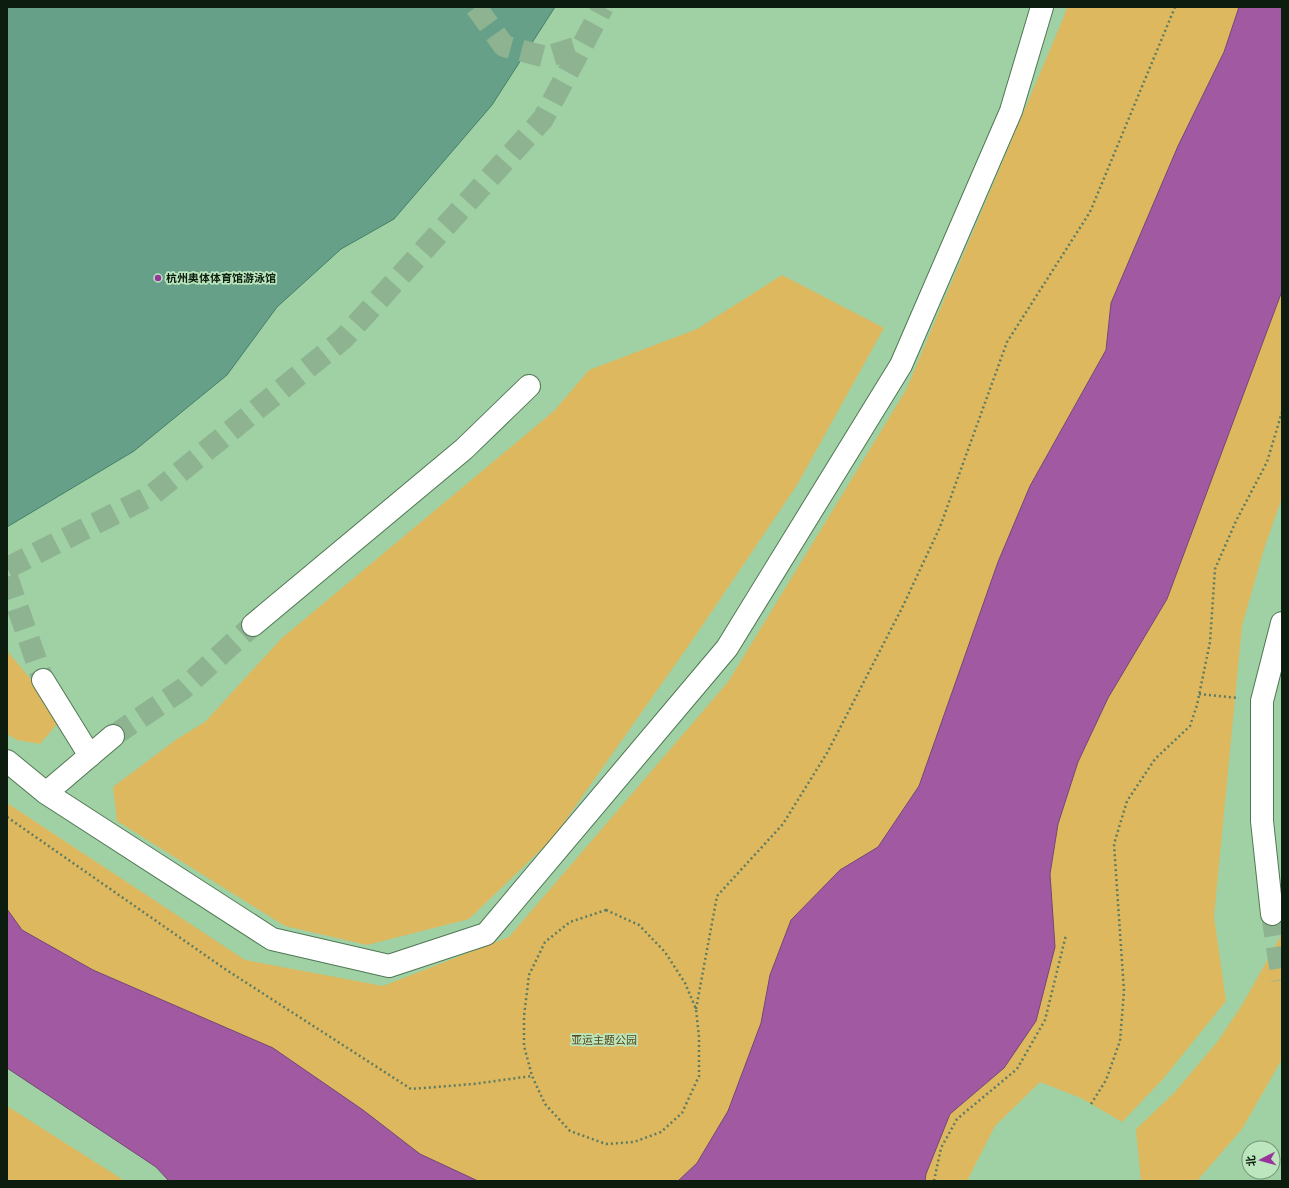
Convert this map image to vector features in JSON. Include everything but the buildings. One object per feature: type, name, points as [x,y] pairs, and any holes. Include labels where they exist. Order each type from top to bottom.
[{"type":"street","points":[[7,761],[46,793],[272,939],[389,966],[486,934],[726,648],[901,365],[1011,111],[1042,7]]},
{"type":"street","points":[[253,625],[464,449],[529,386]]},
{"type":"street","points":[[1272,914],[1262,821],[1262,701],[1282,623]]},
{"type":"street","points":[[43,680],[90,756]]},
{"type":"street","points":[[46,793],[113,736]]},
{"type":"path","points":[[696,1009],[685,983],[665,952],[639,925],[606,910],[570,922],[545,942],[529,975],[524,1016],[524,1046],[532,1076],[545,1104],[570,1132],[606,1144],[634,1142],[661,1132],[682,1113],[699,1076],[699,1037],[696,1009],[717,896],[783,824],[827,753],[899,614],[940,527],[1007,342],[1090,212],[1175,7]]},
{"type":"path","points":[[1091,1104],[1106,1080],[1120,1041],[1124,991],[1114,844],[1127,801],[1155,759],[1190,726],[1200,694],[1210,642],[1215,569],[1236,521],[1267,462],[1282,412]]},
{"type":"path","points":[[1200,694],[1262,701]]},
{"type":"path","points":[[7,817],[225,969],[411,1089],[473,1084],[532,1076]]},
{"type":"path","points":[[934,1181],[941,1148],[958,1119],[1017,1069],[1045,1020],[1066,935]]},
{"type":"shaded area","points":[[7,7],[1282,7],[1282,1181],[7,1181]]},
{"type":"shaded area","points":[[1239,7],[1282,7],[1282,291],[1167,599],[1108,698],[1078,762],[1058,824],[1050,874],[1055,947],[1036,1021],[1004,1068],[950,1114],[926,1174],[925,1181],[678,1181],[697,1163],[728,1111],[761,1023],[770,975],[791,920],[840,870],[878,847],[919,786],[998,562],[1030,486],[1106,350],[1111,303],[1178,146],[1224,52]]},
{"type":"shaded area","points":[[7,909],[22,930],[93,970],[273,1048],[363,1110],[420,1154],[478,1181],[169,1181],[156,1167],[7,1068]]},
{"type":"green space","name":"亚运主题公园","points":[[1067,7],[1239,7],[1224,52],[1178,146],[1111,303],[1106,350],[1030,486],[998,562],[919,786],[878,847],[840,870],[770,975],[761,1023],[728,1111],[697,1163],[678,1181],[478,1181],[420,1154],[363,1110],[273,1048],[93,970],[22,930],[7,909],[7,803],[245,960],[383,986],[509,937],[728,682],[906,390]]},
{"type":"green space","points":[[782,275],[884,328],[797,485],[696,635],[553,838],[469,919],[367,945],[285,926],[117,821],[113,787],[177,739],[205,722],[282,638],[554,411],[589,370],[697,329]]},
{"type":"green space","points":[[1282,291],[1282,498],[1264,549],[1242,626],[1214,917],[1226,1001],[1163,1079],[1122,1122],[1081,1098],[1040,1082],[995,1126],[967,1181],[925,1181],[926,1174],[950,1114],[1004,1068],[1055,947],[1050,874],[1058,824],[1078,762],[1108,698],[1167,599]]},
{"type":"green space","points":[[7,651],[63,717],[40,744],[17,740],[7,734]]},
{"type":"green space","points":[[1282,934],[1282,1059],[1242,1129],[1197,1181],[1141,1181],[1136,1129],[1174,1093],[1218,1041],[1242,1005]]},
{"type":"green space","points":[[7,1106],[125,1181],[7,1181]]},
{"type":"tunnel","points":[[476,7],[504,46],[546,57],[582,46]]},
{"type":"tunnel","points":[[7,568],[152,495],[343,339],[543,119],[603,7]]},
{"type":"tunnel","points":[[7,577],[43,680]]},
{"type":"tunnel","points":[[113,736],[183,689],[253,625]]},
{"type":"tunnel","points":[[1272,914],[1282,980]]},
{"type":"place","name":"杭州奥体体育馆游泳馆","points":[[158,278]]}]
